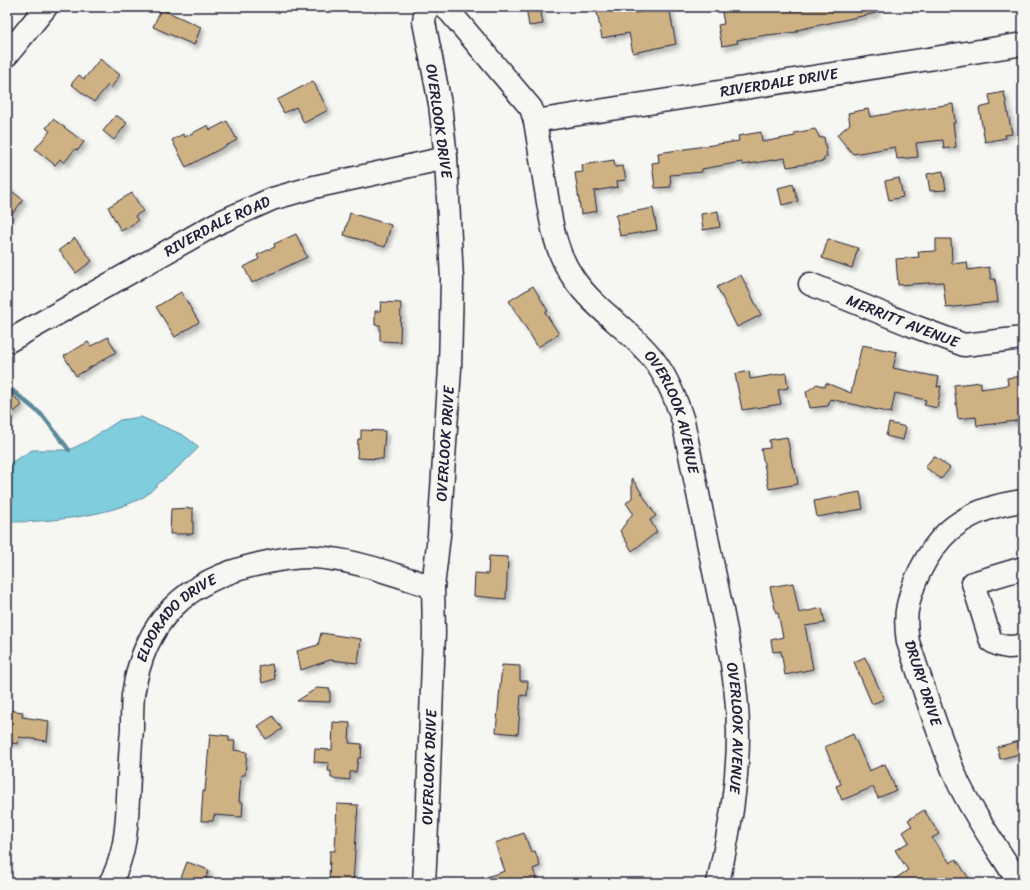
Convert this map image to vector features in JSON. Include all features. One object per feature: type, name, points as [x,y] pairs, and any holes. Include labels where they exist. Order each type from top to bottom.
[{"type":"street","points":[[7,55],[46,7]]},
{"type":"street","name":"OVERLOOK DRIVE","points":[[424,883],[434,640],[433,587],[439,535],[449,384],[452,280],[446,158],[440,104],[424,22],[426,7]]},
{"type":"street","name":"OVERLOOK AVENUE","points":[[444,7],[450,12],[531,108],[535,121],[551,222],[557,248],[565,265],[574,280],[590,299],[637,342],[652,358],[676,398],[683,421],[722,613],[736,699],[738,733],[735,789],[730,826],[718,883]]},
{"type":"street","name":"RIVERDALE DRIVE","points":[[535,121],[1023,44]]},
{"type":"street","name":"RIVERDALE ROAD","points":[[7,342],[216,224],[272,199],[314,187],[446,158]]},
{"type":"street","name":"MERRITT AVENUE","points":[[810,284],[964,345],[1023,338]]},
{"type":"street","name":"DRURY DRIVE","points":[[1019,883],[981,824],[959,783],[945,750],[908,642],[906,624],[908,605],[914,584],[922,565],[946,534],[958,523],[973,515],[998,506],[1023,501]]},
{"type":"street","name":"ELDORADO DRIVE","points":[[110,883],[117,871],[127,823],[133,696],[140,660],[156,627],[173,606],[188,593],[205,582],[238,568],[282,559],[324,558],[382,571],[433,587]]},
{"type":"street","points":[[1023,568],[973,583],[991,641],[1006,648],[1023,645]]},
{"type":"water","points":[[141,417],[183,435],[199,447],[147,495],[127,504],[111,510],[76,517],[40,521],[7,522],[7,469],[12,462],[32,450],[69,450],[86,442],[120,420]]},
{"type":"building","points":[[526,7],[540,7],[543,24],[529,26]]},
{"type":"building","points":[[596,7],[635,7],[635,13],[669,7],[676,44],[633,53],[629,33],[602,38]]},
{"type":"building","points":[[721,7],[755,7],[756,10],[796,7],[875,7],[876,13],[797,30],[797,32],[737,40],[738,43],[722,46],[718,25],[724,24]]},
{"type":"building","points":[[161,9],[201,27],[194,45],[153,27]]},
{"type":"building","points":[[100,59],[120,75],[111,88],[108,85],[94,102],[71,84],[79,75],[84,79]]},
{"type":"building","points":[[313,81],[328,110],[304,123],[296,107],[284,113],[277,100]]},
{"type":"building","points":[[1004,92],[1012,134],[1005,135],[1006,138],[985,142],[979,108],[991,105],[989,95]]},
{"type":"building","points":[[953,104],[955,123],[953,123],[956,147],[944,149],[943,140],[916,143],[918,157],[897,159],[895,147],[853,154],[837,135],[850,124],[848,113],[868,109],[870,117]]},
{"type":"building","points":[[116,115],[127,123],[114,140],[103,131]]},
{"type":"building","points":[[53,119],[84,142],[78,150],[75,149],[64,163],[60,159],[55,165],[35,149],[50,131],[46,128]]},
{"type":"building","points":[[227,121],[237,140],[186,167],[172,140],[183,134],[185,137],[208,125],[210,130]]},
{"type":"building","points":[[815,129],[820,138],[824,137],[827,157],[824,157],[824,161],[787,167],[785,158],[743,165],[742,162],[702,169],[702,172],[670,175],[671,187],[655,188],[652,163],[659,162],[658,153],[739,141],[738,136],[761,132],[762,142],[795,136],[795,133]]},
{"type":"building","points":[[614,160],[615,167],[623,166],[626,180],[617,181],[618,187],[594,191],[597,211],[581,214],[575,173],[583,172],[582,165]]},
{"type":"building","points":[[943,171],[946,190],[930,191],[927,174]]},
{"type":"building","points":[[899,178],[903,197],[889,200],[885,181]]},
{"type":"building","points":[[793,184],[798,201],[782,205],[778,188]]},
{"type":"building","points":[[7,187],[23,200],[7,221]]},
{"type":"building","points":[[132,193],[143,211],[135,216],[138,221],[121,231],[108,207]]},
{"type":"building","points":[[653,208],[657,230],[620,236],[616,215]]},
{"type":"building","points":[[718,211],[720,227],[703,230],[701,214]]},
{"type":"building","points":[[350,213],[391,225],[385,247],[344,235]]},
{"type":"building","points":[[296,234],[307,257],[252,283],[244,267],[259,259],[257,255],[275,247],[274,244]]},
{"type":"building","points":[[75,238],[92,261],[76,273],[59,250]]},
{"type":"building","points":[[828,239],[858,248],[852,268],[822,258]]},
{"type":"building","points":[[936,239],[951,239],[952,264],[967,262],[968,270],[989,267],[991,279],[995,279],[998,302],[946,308],[943,282],[898,285],[896,259],[919,257],[918,252],[936,251]]},
{"type":"building","points":[[741,275],[761,315],[737,327],[717,287]]},
{"type":"building","points":[[533,286],[548,311],[545,312],[559,334],[538,347],[509,301]]},
{"type":"building","points":[[181,292],[199,322],[175,337],[156,307]]},
{"type":"building","points":[[381,302],[401,303],[400,342],[380,341],[380,325],[375,325],[375,311],[380,311]]},
{"type":"building","points":[[108,337],[116,352],[76,376],[64,356],[88,342],[91,346]]},
{"type":"building","points":[[862,345],[897,352],[893,368],[939,377],[937,387],[941,386],[937,408],[924,405],[926,400],[895,393],[891,413],[830,399],[828,406],[810,408],[806,392],[817,384],[825,387],[826,383],[851,393]]},
{"type":"building","points":[[749,371],[750,379],[786,373],[788,388],[778,390],[781,404],[742,410],[735,374]]},
{"type":"building","points":[[1023,376],[1023,420],[977,426],[976,417],[958,419],[954,385],[981,382],[981,389],[1008,385],[1007,378]]},
{"type":"building","points":[[7,388],[22,405],[7,418]]},
{"type":"building","points":[[889,423],[906,427],[903,440],[886,436]]},
{"type":"building","points":[[361,430],[385,431],[383,459],[357,458],[358,439],[361,439]]},
{"type":"building","points":[[787,437],[793,468],[795,468],[798,484],[769,489],[761,449],[770,448],[769,440]]},
{"type":"building","points":[[934,456],[950,468],[941,479],[925,467]]},
{"type":"building","points":[[632,478],[656,516],[650,520],[657,532],[632,551],[620,531],[633,513],[626,503],[632,498]]},
{"type":"building","points":[[860,492],[863,509],[817,517],[814,501]]},
{"type":"building","points":[[193,508],[193,534],[170,534],[171,509]]},
{"type":"building","points":[[489,556],[508,557],[506,599],[474,596],[475,573],[488,574]]},
{"type":"building","points":[[793,583],[799,613],[822,608],[825,623],[805,626],[813,669],[785,675],[781,651],[773,652],[771,640],[783,637],[778,613],[776,613],[770,587]]},
{"type":"building","points":[[321,633],[361,639],[358,663],[330,660],[301,670],[297,651],[318,645]]},
{"type":"building","points":[[865,657],[884,699],[872,704],[854,662]]},
{"type":"building","points":[[272,664],[275,679],[262,683],[259,667]]},
{"type":"building","points":[[502,665],[520,666],[520,681],[528,681],[527,696],[521,695],[518,734],[496,732]]},
{"type":"building","points":[[317,688],[330,689],[330,702],[297,701]]},
{"type":"building","points":[[7,710],[23,712],[22,717],[49,721],[47,741],[19,737],[18,744],[7,742]]},
{"type":"building","points":[[273,716],[282,729],[266,739],[258,726]]},
{"type":"building","points":[[333,722],[350,723],[349,743],[362,744],[361,758],[358,758],[356,772],[350,772],[350,780],[331,778],[331,771],[328,771],[329,763],[314,762],[315,749],[332,750]]},
{"type":"building","points":[[210,734],[229,736],[229,741],[235,741],[234,750],[247,752],[245,775],[241,775],[239,802],[243,802],[242,817],[214,815],[213,821],[201,821]]},
{"type":"building","points":[[853,734],[869,771],[885,764],[896,790],[878,798],[873,787],[842,800],[836,786],[841,784],[825,747]]},
{"type":"building","points":[[1023,740],[1023,753],[1000,759],[997,747]]},
{"type":"building","points":[[337,804],[358,805],[353,883],[329,883],[330,851],[335,851]]},
{"type":"building","points":[[924,810],[939,834],[932,838],[950,863],[956,859],[972,883],[889,883],[908,870],[895,850],[909,842],[903,832],[912,826],[908,820]]},
{"type":"building","points":[[524,833],[531,852],[535,851],[540,866],[533,869],[538,883],[475,883],[474,881],[505,871],[495,843]]},
{"type":"building","points":[[187,862],[209,870],[204,883],[179,883]]},
{"type":"waterway","points":[[7,386],[43,416],[69,450]]}]
